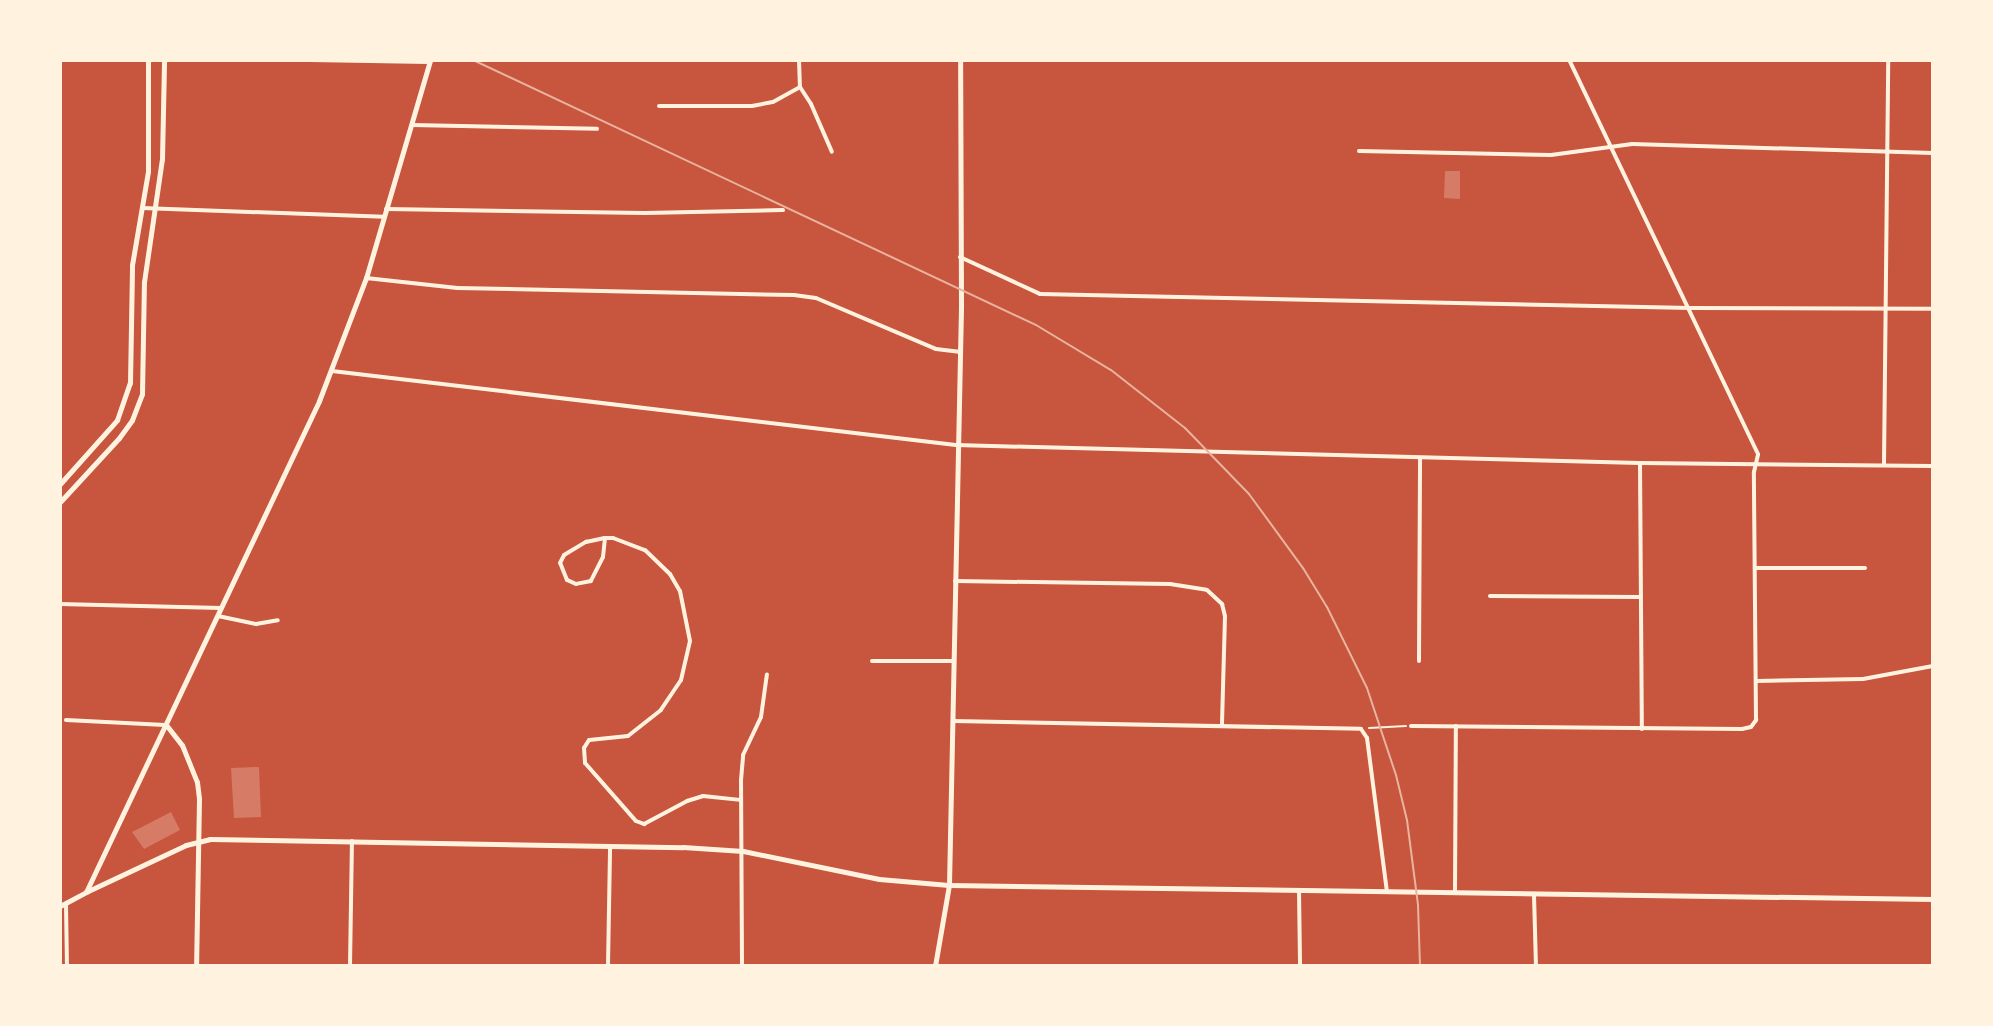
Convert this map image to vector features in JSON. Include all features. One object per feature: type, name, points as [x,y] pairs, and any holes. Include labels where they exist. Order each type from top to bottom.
[{"type":"street","points":[[60,484],[117,420],[129,390],[132,265],[148,171],[148,60]]},
{"type":"street","points":[[60,502],[119,438],[132,420],[142,394],[144,282],[162,159],[164,60]]},
{"type":"street","points":[[86,892],[332,371],[366,278],[430,61],[310,60]]},
{"type":"street","points":[[799,60],[800,87],[832,152]]},
{"type":"street","points":[[935,966],[949,885],[959,352],[960,60]]},
{"type":"street","points":[[1411,726],[1642,729],[1751,727],[1756,720],[1754,568],[1758,454],[1691,308],[1569,60]]},
{"type":"street","points":[[1884,465],[1888,60]]},
{"type":"street","points":[[659,106],[752,106],[773,102],[800,87]]},
{"type":"street","points":[[410,125],[597,129]]},
{"type":"street","points":[[1359,151],[1551,155],[1611,146],[1886,149],[1933,153]]},
{"type":"street","points":[[142,208],[384,217]]},
{"type":"street","points":[[386,209],[645,213],[783,210]]},
{"type":"street","points":[[960,257],[1040,294],[1691,308],[1933,309]]},
{"type":"street","points":[[366,278],[457,288],[794,295],[816,298],[936,349],[959,352]]},
{"type":"street","points":[[332,371],[956,445],[1640,463],[1933,466]]},
{"type":"street","points":[[129,390],[142,394]]},
{"type":"street","points":[[1419,661],[1420,458]]},
{"type":"street","points":[[1640,463],[1642,729]]},
{"type":"street","points":[[605,538],[603,557],[591,581],[576,584],[567,580],[560,563],[564,555],[586,542],[605,538],[629,542],[645,550],[670,574],[685,604],[690,641],[681,680],[661,710],[628,736],[589,740],[584,748],[585,763],[636,821],[644,824],[703,796],[740,800]]},
{"type":"street","points":[[1754,568],[1865,568]]},
{"type":"street","points":[[955,581],[1170,584],[1207,590],[1222,604],[1225,616],[1222,725]]},
{"type":"street","points":[[1490,596],[1639,597]]},
{"type":"street","points":[[60,604],[221,608]]},
{"type":"street","points":[[217,616],[256,624],[278,620]]},
{"type":"street","points":[[872,661],[954,661]]},
{"type":"street","points":[[1756,681],[1863,679],[1933,666]]},
{"type":"street","points":[[742,966],[740,800],[743,755],[761,717],[767,674]]},
{"type":"street","points":[[66,720],[143,722],[167,726],[182,745],[197,782],[196,966]]},
{"type":"street","points":[[953,721],[1361,729],[1367,738],[1387,892]]},
{"type":"street","points":[[1455,892],[1456,726]]},
{"type":"street","points":[[67,966],[63,905],[198,841],[352,841],[743,851],[879,879],[949,885],[1933,899]]},
{"type":"street","points":[[350,966],[352,841]]},
{"type":"street","points":[[608,966],[610,846]]},
{"type":"street","points":[[1299,890],[1300,966]]},
{"type":"street","points":[[1534,895],[1536,966]]},
{"type":"path","points":[[1361,729],[1411,726]]},
{"type":"building","points":[[1445,171],[1460,171],[1460,199],[1444,198]]},
{"type":"building","points":[[259,767],[261,817],[234,818],[231,768]]},
{"type":"building","points":[[171,812],[180,830],[144,849],[132,832]]},
{"type":"railway","points":[[473,60],[1036,325],[1111,370],[1185,428],[1249,494],[1303,568],[1327,607],[1367,688],[1396,775],[1407,820],[1418,905],[1420,966]]}]
